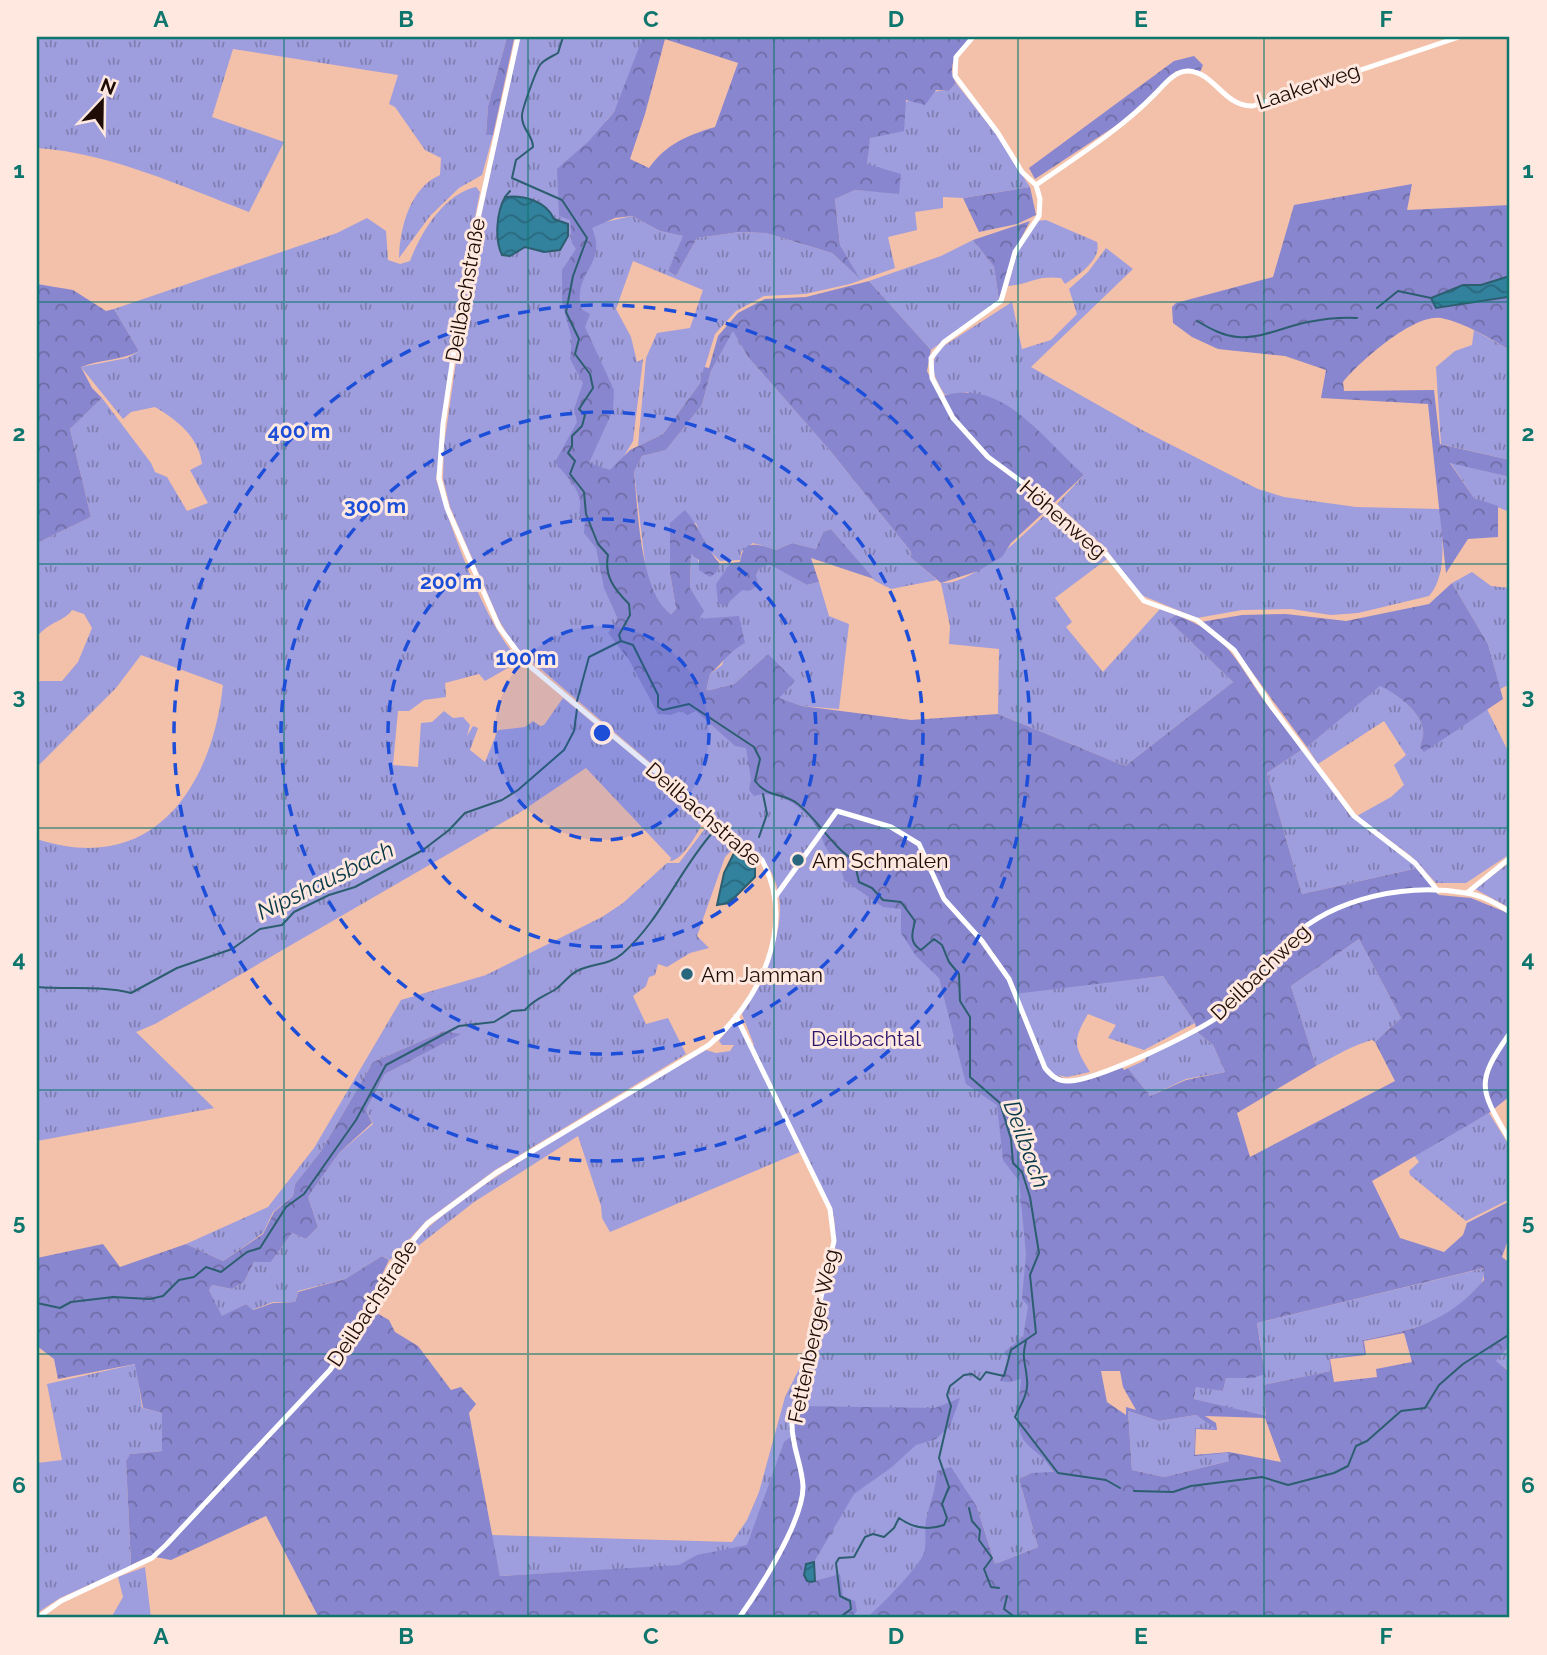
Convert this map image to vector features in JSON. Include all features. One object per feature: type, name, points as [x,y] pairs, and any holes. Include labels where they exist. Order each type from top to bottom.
[{"type":"street","name":"Deilbachstraße","points":[[37,1618],[72,1596],[152,1559],[330,1370],[369,1312],[390,1267],[428,1223],[496,1173],[709,1045],[736,1016],[769,959],[776,926],[771,877],[751,849],[512,648],[499,627],[447,508],[439,478],[443,424],[465,277],[518,37]]},
{"type":"street","points":[[973,37],[956,57],[954,76],[998,133],[1022,172],[1035,185]]},
{"type":"street","name":"Laakerweg","points":[[1035,185],[1136,113],[1178,73],[1191,71],[1203,76],[1232,102],[1253,106],[1459,37]]},
{"type":"street","name":"Höhenweg","points":[[1035,185],[1040,199],[1039,216],[1015,252],[1001,301],[944,342],[931,358],[932,378],[953,418],[988,457],[1041,494],[1107,555],[1138,596],[1153,605],[1196,620],[1234,650],[1272,707],[1354,816],[1415,863],[1438,891]]},
{"type":"street","name":"Deilbachweg","points":[[775,897],[837,811],[891,827],[919,844],[944,899],[982,941],[1009,979],[1045,1068],[1053,1077],[1066,1081],[1131,1062],[1207,1024],[1222,1013],[1290,939],[1331,910],[1377,895],[1438,891]]},
{"type":"street","points":[[1467,893],[1510,858]]},
{"type":"street","points":[[1438,891],[1467,893],[1510,912]]},
{"type":"street","name":"Fettenberger Weg","points":[[736,1016],[830,1209],[835,1233],[793,1422],[791,1439],[803,1488],[798,1507],[769,1574],[739,1618]]},
{"type":"street","points":[[1510,1032],[1486,1069],[1484,1088],[1510,1142]]},
{"type":"green space","points":[[37,37],[507,37],[488,106],[486,134],[493,135],[482,175],[459,188],[430,216],[399,258],[409,210],[421,189],[440,175],[441,158],[425,150],[395,107],[389,104],[398,75],[233,49],[212,117],[284,142],[249,212],[118,164],[91,156],[37,148]]},
{"type":"green space","points":[[507,37],[514,39],[493,135],[486,135],[488,106]]},
{"type":"green space","name":"Deilbachtal","points":[[520,37],[648,37],[614,112],[606,121],[605,222],[632,216],[660,231],[684,236],[668,271],[676,276],[697,238],[740,232],[766,233],[832,253],[858,277],[840,245],[835,199],[855,190],[899,193],[867,164],[871,137],[886,118],[904,103],[937,91],[949,91],[956,83],[996,134],[1030,187],[963,198],[943,197],[943,208],[915,212],[917,230],[888,237],[895,268],[850,284],[805,294],[764,296],[736,311],[715,334],[700,383],[663,434],[638,446],[646,358],[657,333],[690,328],[703,290],[633,261],[616,309],[631,337],[637,362],[643,359],[633,441],[620,463],[622,514],[673,658],[1019,992],[1163,976],[1195,1023],[1144,1050],[1108,1038],[1116,1025],[1088,1014],[1079,1031],[1077,1043],[1090,1072],[1067,1077],[1057,1075],[1025,1442],[1046,1458],[1053,1473],[1031,1473],[1019,1479],[1038,1547],[995,1564],[977,1507],[972,1501],[884,1618],[326,1618],[490,1587],[662,1567],[500,1576],[491,1535],[732,1542],[747,1520],[759,1492],[785,1397],[813,1341],[835,1228],[834,1218],[800,1152],[610,1232],[602,1218],[601,1206],[578,1136],[474,1202],[418,1246],[390,1277],[402,1253],[433,1224],[529,1155],[706,1050],[716,1053],[730,1051],[734,1045],[722,1045],[719,1041],[733,1023],[738,1023],[750,1046],[754,1045],[742,1014],[769,958],[779,919],[779,899],[774,879],[764,860],[514,646],[499,620],[450,507],[443,479],[444,445],[469,272]]},
{"type":"green space","points":[[643,37],[971,37],[955,58],[952,70],[956,83],[949,91],[936,90],[925,105],[906,100],[904,131],[870,138],[867,164],[901,174],[899,194],[855,190],[835,199],[840,245],[860,279],[832,253],[766,233],[740,232],[697,238],[676,276],[668,271],[683,236],[660,231],[632,216],[615,218],[592,228],[596,251],[582,285],[581,309],[590,314],[585,327],[614,390],[613,410],[589,463],[610,470],[630,450],[663,434],[700,383],[704,367],[709,368],[718,336],[738,313],[765,299],[806,297],[869,281],[931,350],[927,371],[940,397],[963,393],[983,395],[1002,403],[1037,429],[1084,475],[1011,543],[1002,557],[978,571],[941,583],[910,557],[912,553],[832,453],[748,357],[733,331],[711,371],[702,405],[666,450],[642,456],[634,472],[642,549],[653,589],[661,604],[671,614],[676,609],[670,573],[670,523],[685,510],[720,564],[717,572],[710,577],[699,570],[699,560],[691,554],[690,588],[704,611],[699,619],[739,616],[745,643],[710,674],[706,691],[734,684],[768,654],[795,681],[779,698],[802,706],[911,720],[998,714],[1125,766],[1233,682],[1168,620],[1176,615],[1220,640],[1303,749],[1267,773],[1302,894],[1418,868],[1439,895],[1471,898],[1510,914],[1510,1096],[1489,1113],[1372,1181],[1400,1238],[1444,1252],[1463,1235],[1467,1223],[1510,1201],[1510,1234],[1502,1257],[1510,1263],[1510,1345],[1496,1361],[1510,1372],[1510,1618],[866,1618],[907,1577],[924,1553],[926,1520],[937,1471],[951,1467],[977,1507],[995,1564],[1038,1547],[1019,1479],[1031,1473],[1053,1472],[1022,1438],[1018,1422],[1021,1379],[1000,1381],[1009,1359],[1004,1352],[1023,1337],[1028,1306],[1022,1299],[1026,1254],[1019,1181],[1003,1160],[997,1105],[966,1084],[939,978],[916,956],[901,933],[901,909],[883,907],[844,880],[814,823],[800,809],[773,795],[754,796],[749,790],[751,779],[746,748],[735,746],[696,711],[687,715],[681,711],[671,715],[658,714],[629,660],[608,633],[618,619],[604,588],[596,548],[584,533],[585,522],[579,513],[577,492],[555,462],[577,422],[574,409],[583,383],[570,359],[572,340],[562,302],[562,270],[576,249],[572,243],[570,220],[559,216],[557,169],[589,141],[614,112]],"holes":[[[665,39],[738,63],[715,127],[678,142],[649,168],[630,159]],[[1359,939],[1401,1018],[1375,1042],[1395,1081],[1250,1157],[1237,1113],[1316,1066],[1291,986]],[[1163,976],[1195,1023],[1197,1032],[1213,1045],[1225,1072],[1186,1080],[1150,1096],[1128,1068],[1124,1070],[1121,1066],[1068,1080],[1044,1069],[1013,994]],[[1484,1268],[1484,1280],[1444,1315],[1414,1328],[1362,1340],[1364,1353],[1329,1358],[1330,1371],[1263,1385],[1266,1416],[1194,1399],[1196,1387],[1223,1391],[1226,1378],[1253,1378],[1265,1374],[1257,1323]],[[1404,1333],[1412,1362],[1376,1369],[1377,1377],[1334,1382],[1330,1359],[1366,1355],[1364,1341]],[[1101,1371],[1120,1371],[1123,1387],[1136,1410],[1126,1407],[1126,1415],[1107,1402]],[[1128,1411],[1159,1421],[1196,1415],[1216,1429],[1195,1428],[1194,1456],[1228,1453],[1229,1461],[1164,1477],[1132,1470]],[[1205,1416],[1265,1418],[1281,1462],[1229,1452],[1195,1455],[1196,1429],[1217,1430],[1216,1423]]]},
{"type":"green space","points":[[1194,56],[1203,65],[1200,72],[1176,71],[1135,113],[1035,179],[1029,168],[1174,61]]},
{"type":"green space","points":[[1412,184],[1407,210],[1510,205],[1510,350],[1459,323],[1430,318],[1388,341],[1343,382],[1344,391],[1434,390],[1440,444],[1510,460],[1510,477],[1450,463],[1474,498],[1498,506],[1498,537],[1468,539],[1446,573],[1428,404],[1321,398],[1326,370],[1285,356],[1218,349],[1192,337],[1173,323],[1172,307],[1176,303],[1273,277],[1294,205]]},
{"type":"green space","points":[[476,187],[480,192],[463,277],[436,479],[450,523],[482,601],[494,625],[520,661],[485,681],[479,674],[445,683],[446,697],[424,700],[409,711],[398,711],[393,765],[418,767],[421,723],[432,722],[444,711],[453,718],[463,717],[470,725],[467,736],[473,726],[478,728],[470,750],[485,762],[498,730],[525,727],[533,721],[540,726],[544,725],[563,698],[706,816],[704,821],[686,850],[670,861],[671,858],[586,768],[519,813],[155,1024],[136,1032],[214,1108],[37,1141],[37,839],[78,848],[113,845],[143,834],[169,815],[190,789],[205,758],[217,723],[223,685],[141,655],[116,688],[39,765],[37,762],[37,685],[40,681],[62,681],[78,662],[92,628],[84,614],[72,610],[37,637],[37,543],[91,517],[70,429],[102,398],[155,472],[167,477],[187,511],[208,503],[190,470],[202,464],[200,454],[186,430],[155,407],[131,412],[123,419],[81,367],[127,358],[139,351],[114,309],[337,233],[367,218],[386,231],[388,260],[400,264],[410,261],[420,238],[435,216],[454,197]]},
{"type":"green space","points":[[1030,187],[1036,215],[1017,224],[979,232],[963,198]]},
{"type":"green space","points":[[1046,220],[1097,242],[1096,255],[1088,266],[1065,284],[1061,278],[1052,277],[1008,286],[1017,253],[1037,221]]},
{"type":"green space","points":[[1030,221],[1014,252],[999,300],[994,267],[973,240]]},
{"type":"green space","points":[[973,240],[994,267],[999,300],[931,350],[869,281],[941,256]]},
{"type":"green space","points":[[1106,248],[1133,269],[1031,367],[1144,431],[1258,489],[1284,497],[1356,507],[1440,509],[1441,566],[1435,587],[1429,596],[1358,613],[1331,615],[1291,609],[1242,610],[1197,618],[1141,595],[1105,548],[1057,504],[1084,475],[968,392],[945,395],[933,365],[942,347],[1012,302],[1022,349],[1051,340],[1077,314],[1069,289],[1088,272]]},
{"type":"green space","points":[[37,284],[73,290],[106,311],[114,309],[139,351],[81,367],[92,388],[102,398],[70,429],[91,517],[37,543]]},
{"type":"green space","points":[[733,330],[748,357],[832,453],[912,553],[910,557],[937,580],[891,589],[875,581],[831,529],[823,532],[816,549],[792,543],[776,550],[753,543],[741,552],[740,560],[720,561],[704,545],[696,523],[670,523],[670,573],[676,609],[671,614],[659,606],[647,579],[634,472],[642,456],[666,450],[702,405],[711,371]]},
{"type":"green space","points":[[1474,330],[1510,350],[1510,460],[1441,444],[1436,367],[1455,351],[1472,345]]},
{"type":"green space","points":[[1450,462],[1510,477],[1510,512],[1474,498]]},
{"type":"green space","points":[[1053,507],[1107,559],[1055,598],[1072,622],[1066,627],[1103,672],[1160,609],[1176,615],[1168,620],[1233,682],[1125,766],[998,714],[999,649],[949,644],[950,626],[941,583],[955,581],[985,566]]},
{"type":"green space","points":[[831,529],[874,579],[811,558],[819,582],[807,585],[769,564],[759,569],[756,576],[759,585],[749,591],[742,590],[725,606],[718,603],[716,584],[730,564],[720,564],[740,562],[744,549],[752,545],[776,550],[792,543],[816,549],[823,532]]},
{"type":"green space","points":[[691,554],[696,555],[699,563],[717,572],[720,564],[730,564],[756,576],[759,569],[769,563],[807,585],[819,582],[829,616],[849,624],[839,709],[802,706],[778,698],[768,654],[734,684],[706,691],[710,674],[722,665],[726,653],[698,619],[698,606],[690,588]]},
{"type":"green space","points":[[1472,572],[1491,586],[1510,588],[1510,684],[1500,689],[1488,644],[1452,583]]},
{"type":"green space","points":[[1452,583],[1488,644],[1503,699],[1424,752],[1420,747],[1423,730],[1417,716],[1400,698],[1380,686],[1307,747],[1235,649],[1201,622],[1242,615],[1286,614],[1346,621],[1429,604]]},
{"type":"green space","points":[[1380,685],[1400,698],[1417,716],[1423,732],[1420,747],[1487,709],[1510,755],[1510,854],[1466,883],[1436,883],[1411,856],[1357,816],[1391,797],[1404,785],[1394,765],[1406,755],[1384,721],[1318,764],[1307,747]]},
{"type":"green space","points":[[1303,749],[1349,814],[1418,868],[1302,894],[1267,773]]},
{"type":"green space","points":[[710,822],[738,844],[725,857],[697,936],[709,948],[690,953],[667,967],[658,964],[655,975],[649,977],[646,986],[633,996],[646,1024],[668,1018],[686,1054],[495,1170],[426,1221],[390,1260],[382,1256],[345,1279],[298,1291],[295,1302],[273,1302],[252,1310],[246,1304],[222,1317],[209,1290],[212,1285],[232,1289],[244,1282],[254,1262],[271,1262],[292,1233],[306,1239],[318,1227],[308,1197],[339,1153],[373,1124],[366,1110],[385,1074],[460,1034],[444,1031],[373,1062],[321,1151],[295,1184],[293,1196],[273,1212],[263,1233],[223,1261],[186,1244],[268,1207],[314,1148],[401,1000],[486,975],[602,917],[623,903],[667,863],[679,863]]},
{"type":"green space","points":[[1510,862],[1510,908],[1475,889]]},
{"type":"green space","points":[[1359,939],[1401,1018],[1375,1042],[1372,1040],[1357,1045],[1316,1066],[1291,986]]},
{"type":"green space","points":[[444,1031],[461,1034],[385,1074],[366,1110],[372,1123],[339,1153],[308,1197],[318,1227],[306,1239],[292,1233],[271,1262],[254,1262],[244,1282],[232,1289],[212,1285],[209,1290],[222,1316],[246,1304],[253,1310],[273,1303],[295,1302],[298,1292],[345,1279],[382,1256],[389,1260],[361,1318],[367,1321],[373,1311],[389,1320],[395,1332],[418,1346],[451,1390],[461,1387],[476,1404],[469,1413],[500,1576],[679,1565],[697,1555],[747,1545],[784,1442],[792,1436],[799,1406],[935,1408],[960,1398],[950,1426],[936,1439],[916,1445],[892,1467],[854,1494],[814,1562],[806,1564],[804,1575],[811,1582],[840,1574],[843,1596],[855,1601],[857,1611],[852,1617],[319,1618],[266,1516],[171,1560],[150,1556],[131,1565],[126,1461],[130,1454],[162,1451],[162,1413],[143,1408],[135,1364],[58,1379],[54,1359],[37,1346],[37,1258],[103,1244],[120,1267],[186,1244],[223,1261],[263,1234],[274,1212],[293,1196],[295,1184],[321,1151],[373,1062]]},
{"type":"green space","points":[[1197,1032],[1213,1045],[1225,1072],[1186,1079],[1150,1096],[1128,1068],[1144,1061],[1148,1054]]},
{"type":"green space","points":[[1489,1113],[1510,1147],[1510,1199],[1466,1221],[1410,1175],[1409,1171],[1419,1162],[1414,1155]]},
{"type":"green space","points":[[1485,1268],[1481,1285],[1470,1299],[1455,1310],[1417,1327],[1362,1340],[1364,1354],[1329,1358],[1330,1371],[1263,1385],[1266,1417],[1194,1399],[1196,1386],[1223,1391],[1226,1378],[1264,1367],[1257,1323]]},
{"type":"green space","points":[[1510,1345],[1510,1371],[1495,1361]]},
{"type":"green space","points":[[136,1364],[142,1408],[162,1413],[162,1451],[130,1454],[126,1461],[131,1566],[60,1598],[37,1613],[37,1463],[62,1460],[47,1384]]},
{"type":"green space","points":[[1128,1411],[1159,1421],[1196,1415],[1217,1429],[1195,1429],[1194,1455],[1229,1453],[1229,1461],[1164,1477],[1132,1470]]},
{"type":"green space","points":[[145,1567],[151,1618],[111,1618],[123,1597],[118,1577]]},
{"type":"water","points":[[505,197],[534,200],[546,208],[554,219],[568,224],[568,236],[560,250],[544,252],[525,247],[510,256],[502,255],[498,241],[498,225]]},
{"type":"water","points":[[1510,276],[1508,297],[1436,308],[1431,298],[1463,285],[1481,285]]},
{"type":"water","points":[[735,851],[745,854],[755,866],[755,877],[729,903],[717,905],[724,873]]},
{"type":"water","points":[[814,1562],[815,1581],[807,1581],[804,1575],[806,1564]]},
{"type":"waterway","name":"Deilbach","points":[[563,37],[558,53],[540,65],[529,91],[522,117],[533,147],[516,160],[512,178],[562,200],[587,238],[573,276],[566,312],[579,339],[575,354],[590,374],[593,388],[579,409],[585,415],[582,426],[572,436],[572,446],[568,453],[575,461],[570,474],[584,492],[586,514],[598,544],[608,555],[609,576],[629,604],[630,615],[619,635],[621,641],[633,645],[658,695],[658,707],[663,710],[689,704],[754,747],[760,759],[755,781],[760,787],[792,800],[806,811],[839,848],[854,860],[859,882],[872,888],[883,900],[901,902],[915,921],[912,937],[917,947],[921,950],[934,939],[942,945],[949,962],[959,974],[960,1001],[970,1017],[970,1077],[1000,1103],[1011,1139],[1013,1163],[1022,1172],[1030,1197],[1039,1253],[1030,1275],[1036,1333],[1011,1350],[1004,1376],[986,1372],[980,1380],[972,1374],[964,1375],[950,1386],[947,1395],[951,1406],[939,1458],[949,1487],[942,1504],[947,1518],[944,1525],[920,1528],[899,1518],[894,1528],[884,1537],[873,1534],[865,1537],[854,1557],[839,1558],[836,1563],[840,1596],[850,1601],[851,1609],[839,1618]]},
{"type":"waterway","name":"Deilbach","points":[[505,197],[510,191]]},
{"type":"waterway","points":[[1377,308],[1398,291],[1431,298]]},
{"type":"waterway","points":[[1197,321],[1222,333],[1247,337],[1314,321],[1357,318]]},
{"type":"waterway","points":[[577,701],[589,657],[621,641]]},
{"type":"waterway","name":"Nipshausbach","points":[[37,987],[108,989],[131,993],[177,968],[232,949],[260,929],[282,925],[294,912],[329,895],[355,887],[423,850],[449,830],[465,813],[502,800],[518,790],[564,750],[574,731],[577,709]]},
{"type":"waterway","points":[[759,837],[767,814],[763,794]]},
{"type":"waterway","points":[[37,1303],[60,1308],[71,1302],[113,1297],[150,1299],[163,1296],[179,1280],[194,1277],[206,1267],[221,1272],[247,1252],[260,1248],[286,1207],[304,1194],[356,1120],[386,1065],[459,1026],[494,1022],[512,1011],[525,1010],[577,971],[617,958],[648,926],[713,832],[729,843]]},
{"type":"waterway","points":[[1134,1491],[1173,1492],[1191,1486],[1262,1477],[1288,1485],[1334,1473],[1348,1466],[1356,1446],[1367,1441],[1401,1411],[1425,1408],[1439,1385],[1463,1364],[1510,1334]]},
{"type":"waterway","points":[[1026,1341],[1024,1357],[1027,1390],[1015,1417],[1058,1473],[1106,1480],[1120,1488]]},
{"type":"waterway","points":[[969,1508],[972,1521],[980,1530],[979,1540],[992,1558],[984,1569],[991,1587],[999,1588]]},
{"type":"waterway","points":[[1007,1596],[1004,1609],[1016,1618]]},
{"type":"place","name":"Am Schmalen","points":[[798,860]]},
{"type":"place","name":"Am Jamman","points":[[687,974]]}]
